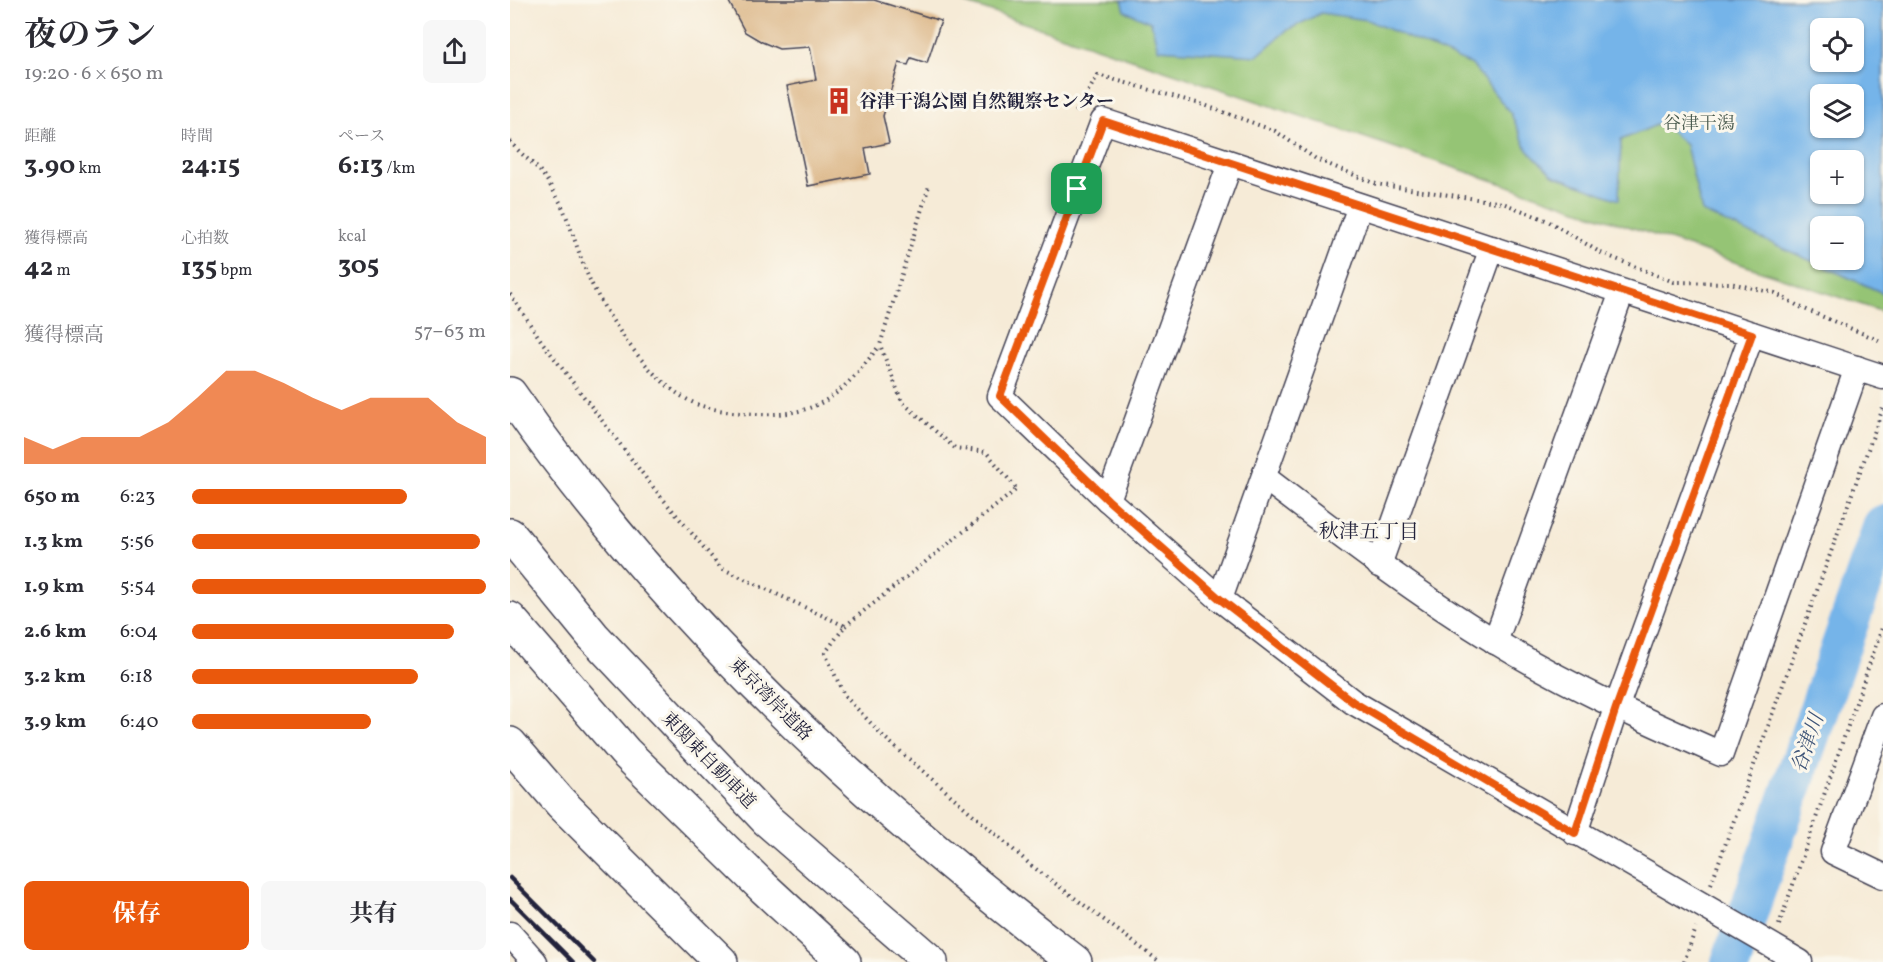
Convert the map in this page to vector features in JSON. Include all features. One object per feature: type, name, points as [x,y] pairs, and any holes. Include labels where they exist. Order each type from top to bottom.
[{"type":"highway","name":"東京湾岸道路","points":[[510,394],[549,450],[595,507],[730,658],[810,737],[975,886],[1076,962]]},
{"type":"highway","points":[[510,402],[549,450]]},
{"type":"highway","name":"東関東自動車道","points":[[510,535],[593,636],[767,820],[931,962]]},
{"type":"highway","points":[[510,619],[625,752],[764,888],[844,962]]},
{"type":"highway","points":[[510,744],[561,803],[721,962]]},
{"type":"street","points":[[1800,962],[1353,702],[1220,599],[1108,500],[1000,396],[1103,121],[1883,377]]},
{"type":"street","points":[[1108,500],[1230,164]]},
{"type":"street","points":[[1220,599],[1360,206]]},
{"type":"street","points":[[1379,565],[1492,248]]},
{"type":"street","points":[[1495,642],[1622,292]]},
{"type":"street","points":[[1575,833],[1616,708],[1752,334]]},
{"type":"street","points":[[1264,478],[1379,565],[1495,642],[1616,708],[1721,754],[1857,368]]},
{"type":"street","points":[[1883,716],[1833,852],[1883,876]]},
{"type":"street","points":[[510,934],[535,962]]},
{"type":"path","points":[[1076,112],[1098,75],[1204,105],[1275,131],[1316,159],[1376,184],[1503,203],[1548,221],[1601,253],[1674,282],[1730,283],[1775,293],[1802,308],[1883,342]]},
{"type":"path","points":[[510,141],[541,172],[560,203],[588,274],[603,304],[639,355],[673,391],[698,405],[737,413],[773,415],[803,411],[829,401],[843,390],[880,345],[929,186]]},
{"type":"path","points":[[510,294],[542,342],[652,486],[721,568],[845,626]]},
{"type":"path","points":[[880,345],[902,402],[955,448],[986,452],[1017,489],[845,626],[825,653],[844,695],[885,738],[976,820],[1032,866],[1160,962]]},
{"type":"path","points":[[1684,962],[1883,408]]},
{"type":"path","points":[[1772,946],[1882,628]]},
{"type":"green space","name":"谷津干潟","points":[[956,0],[1883,0],[1883,312]]},
{"type":"water","points":[[1122,0],[1883,0],[1883,293],[1832,270],[1864,270],[1864,216],[1810,216],[1810,260],[1702,212],[1686,145],[1661,123],[1621,140],[1619,200],[1553,175],[1528,151],[1511,114],[1472,65],[1367,20],[1321,13],[1286,31],[1257,56],[1158,49],[1151,22],[1125,11]]},
{"type":"building","name":"谷津干潟公園 自然観察センター","points":[[728,0],[874,0],[941,21],[927,63],[911,58],[908,65],[899,63],[883,116],[889,143],[865,148],[870,174],[808,186],[787,86],[816,80],[810,47],[779,49],[762,42],[745,32]]},
{"type":"waterway","name":"谷津川","points":[[1731,962],[1883,525]]},
{"type":"railway","points":[[510,878],[594,962]]},
{"type":"railway","points":[[510,899],[573,962]]},
{"type":"place","name":"谷津干潟公園 自然観察センター","points":[[839,101]]},
{"type":"district","name":"秋津五丁目","points":[[1369,531]]},
{"type":"route","points":[[1103,121],[1752,334],[1616,708],[1575,833],[1353,702],[1220,599],[1108,500],[1000,396],[1077,189],[1103,121]]}]
